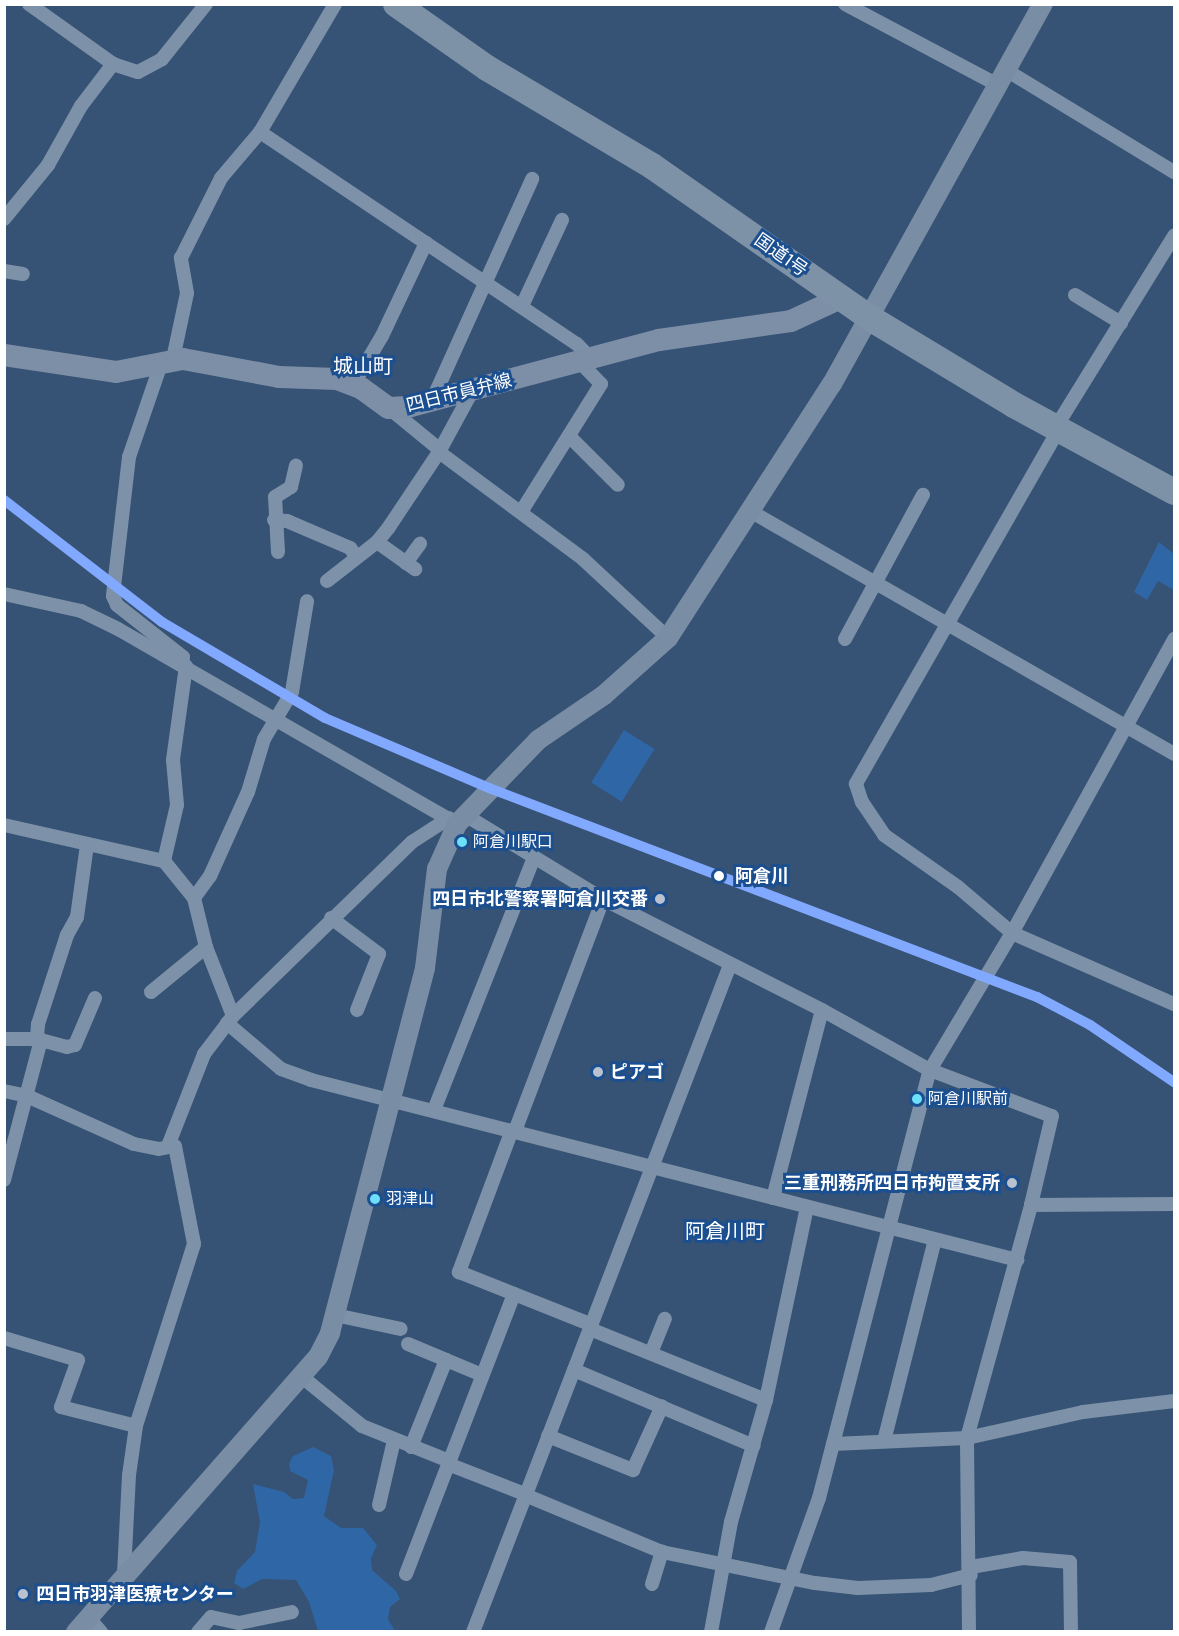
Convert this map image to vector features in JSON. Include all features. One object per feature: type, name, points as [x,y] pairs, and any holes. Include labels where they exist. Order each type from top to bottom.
[{"type":"highway","name":"国道1号","points":[[396,4],[486,68],[652,166],[870,318],[1057,428],[1174,492]]},
{"type":"main road","name":"四日市員弁線","points":[[4,355],[116,372],[167,362],[206,362],[279,377],[337,379],[353,385],[388,408],[431,403],[471,393],[659,340],[791,321],[843,297]]},
{"type":"street","points":[[28,4],[113,64],[138,72],[153,67],[206,4]]},
{"type":"street","points":[[164,861],[177,805],[174,745],[183,657],[117,605],[113,596],[129,457],[167,362],[186,292],[181,258],[221,178],[260,132],[335,4]]},
{"type":"street","points":[[845,4],[1002,78],[1174,172]]},
{"type":"street","points":[[168,1146],[204,1054],[230,1019],[331,918],[412,842],[457,819],[538,740],[604,695],[668,638],[870,318],[1043,4]]},
{"type":"street","points":[[4,219],[48,165],[81,106],[113,64]]},
{"type":"street","points":[[260,132],[577,344],[601,384],[521,512]]},
{"type":"street","points":[[431,403],[484,281],[532,179]]},
{"type":"street","points":[[522,306],[562,220]]},
{"type":"street","points":[[1174,236],[1057,428],[856,784],[862,802],[884,835],[958,887],[1012,933],[1174,1004]]},
{"type":"street","points":[[353,385],[382,336],[426,243]]},
{"type":"street","points":[[4,271],[23,274]]},
{"type":"street","points":[[1075,296],[1120,323]]},
{"type":"street","points":[[327,581],[356,556],[377,542],[439,451],[471,393]]},
{"type":"street","points":[[388,408],[439,451],[584,559],[668,638]]},
{"type":"street","points":[[568,436],[618,485]]},
{"type":"street","points":[[278,552],[274,520],[275,497],[291,487],[296,466]]},
{"type":"street","points":[[845,639],[923,495]]},
{"type":"street","points":[[750,511],[1174,754]]},
{"type":"street","points":[[274,520],[287,521],[350,548],[356,556]]},
{"type":"street","points":[[377,542],[411,566],[420,544]]},
{"type":"street","points":[[4,594],[81,611],[457,819],[534,858],[603,899],[822,1010],[930,1070],[1052,1116],[1017,1260],[967,1438],[971,1571],[969,1632]]},
{"type":"street","points":[[194,898],[210,876],[248,792],[264,739],[292,692],[307,601]]},
{"type":"street","points":[[771,1632],[819,1498],[930,1070],[1012,933],[1174,639]]},
{"type":"street","points":[[88,1627],[124,1575],[318,1357],[334,1315],[424,968],[436,876],[457,819]]},
{"type":"street","points":[[4,825],[164,861],[194,898],[206,946],[230,1019],[281,1069],[389,1099],[1017,1260]]},
{"type":"street","points":[[5,1172],[27,1096],[39,1040],[38,1024],[68,935],[77,917],[87,845]]},
{"type":"street","points":[[434,1110],[534,858]]},
{"type":"street","points":[[603,899],[459,1272],[766,1400]]},
{"type":"street","points":[[331,918],[379,954],[357,1010]]},
{"type":"street","points":[[152,992],[206,946]]},
{"type":"street","points":[[473,1632],[730,964]]},
{"type":"street","points":[[4,1039],[39,1040],[67,1047],[75,1045],[95,998]]},
{"type":"street","points":[[773,1198],[822,1010]]},
{"type":"street","points":[[4,1091],[27,1096],[134,1144],[175,1146],[194,1244],[136,1426],[129,1475],[124,1575]]},
{"type":"street","points":[[1031,1205],[1174,1204]]},
{"type":"street","points":[[711,1632],[723,1564],[766,1400],[807,1207]]},
{"type":"street","points":[[884,1441],[935,1240]]},
{"type":"street","points":[[406,1574],[514,1294]]},
{"type":"street","points":[[334,1315],[401,1329]]},
{"type":"street","points":[[651,1353],[665,1319]]},
{"type":"street","points":[[4,1338],[78,1360],[61,1407],[136,1426]]},
{"type":"street","points":[[408,1344],[482,1375]]},
{"type":"street","points":[[411,1447],[446,1360]]},
{"type":"street","points":[[574,1370],[754,1446]]},
{"type":"street","points":[[301,1376],[362,1426],[662,1552],[790,1579],[858,1588],[931,1585],[971,1571],[1023,1558],[1070,1562],[1071,1632]]},
{"type":"street","points":[[834,1444],[967,1438],[1083,1412],[1174,1401]]},
{"type":"street","points":[[548,1436],[633,1470],[662,1406]]},
{"type":"street","points":[[379,1505],[394,1440]]},
{"type":"street","points":[[652,1584],[662,1552]]},
{"type":"street","points":[[198,1632],[211,1617],[239,1623],[292,1612]]},
{"type":"shaded area","points":[[1159,542],[1174,554],[1174,590],[1158,581],[1147,600],[1134,592]]},
{"type":"shaded area","points":[[624,730],[655,749],[622,802],[591,783]]},
{"type":"shaded area","points":[[313,1447],[331,1456],[334,1470],[324,1516],[341,1528],[363,1528],[377,1545],[371,1558],[372,1570],[396,1591],[400,1599],[390,1607],[388,1619],[395,1631],[318,1631],[309,1602],[296,1580],[262,1579],[243,1589],[234,1583],[237,1571],[255,1552],[260,1522],[253,1484],[284,1492],[293,1499],[304,1498],[308,1480],[290,1471],[289,1464],[293,1456]]},
{"type":"transit line","points":[[4,500],[162,622],[325,718],[489,788],[1037,997],[1090,1025],[1174,1082]]},
{"type":"place","name":"阿倉川駅口","points":[[462,842]]},
{"type":"place","name":"阿倉川","points":[[719,876]]},
{"type":"place","name":"四日市北警察署阿倉川交番","points":[[660,899]]},
{"type":"place","name":"ピアゴ","points":[[598,1072]]},
{"type":"place","name":"阿倉川駅前","points":[[917,1099]]},
{"type":"place","name":"三重刑務所四日市拘置支所","points":[[1012,1183]]},
{"type":"place","name":"羽津山","points":[[375,1199]]},
{"type":"place","name":"四日市羽津医療センター","points":[[23,1594]]},
{"type":"district","name":"城山町","points":[[363,366]]},
{"type":"district","name":"阿倉川町","points":[[725,1231]]}]
